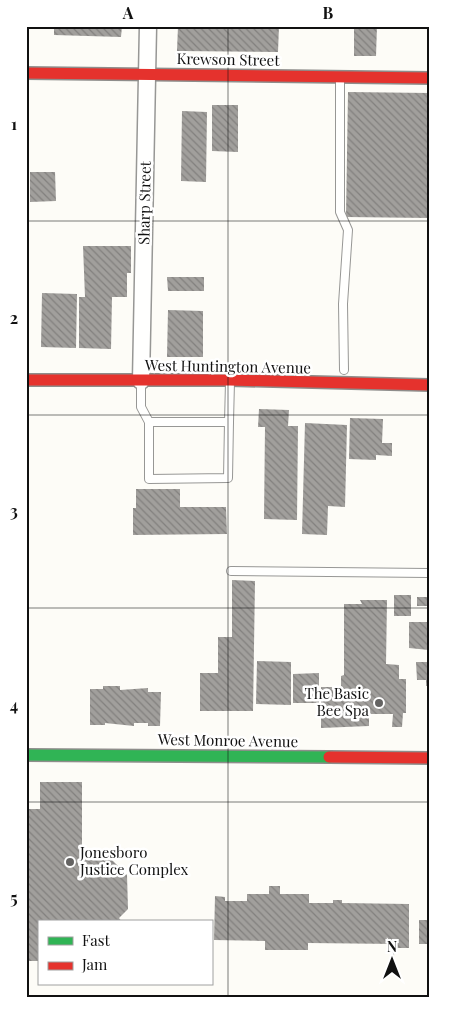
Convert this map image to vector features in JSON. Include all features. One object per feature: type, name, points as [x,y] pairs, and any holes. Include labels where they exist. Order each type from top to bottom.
[{"type":"street","name":"Sharp Street","points":[[141,381],[148,26]]},
{"type":"street","name":"Krewson Street","points":[[26,73],[429,78]]},
{"type":"street","name":"West Huntington Avenue","points":[[26,380],[230,380],[429,385]]},
{"type":"street","name":"West Monroe Avenue","points":[[26,755],[429,758]]},
{"type":"lane","points":[[340,76],[340,212],[348,230],[343,304],[344,370]]},
{"type":"lane","points":[[141,381],[141,407],[150,422],[150,479],[228,478],[230,380]]},
{"type":"lane","points":[[150,422],[229,422]]},
{"type":"lane","points":[[231,570],[429,573]]},
{"type":"path","points":[[392,972],[393,944]]},
{"type":"building","points":[[54,26],[122,26],[121,37],[54,35]]},
{"type":"building","points":[[178,26],[279,26],[278,52],[177,51]]},
{"type":"building","points":[[354,26],[377,26],[376,56],[354,56]]},
{"type":"building","points":[[348,92],[429,93],[429,218],[346,217]]},
{"type":"building","points":[[212,105],[238,105],[238,152],[212,151]]},
{"type":"building","points":[[182,111],[207,112],[206,182],[181,181]]},
{"type":"building","points":[[30,172],[55,172],[56,201],[30,202]]},
{"type":"building","points":[[83,246],[131,246],[131,273],[127,273],[127,297],[112,297],[111,349],[79,348],[79,297],[85,297]]},
{"type":"building","points":[[167,277],[204,277],[204,291],[168,291]]},
{"type":"building","points":[[42,293],[77,294],[76,348],[41,347]]},
{"type":"building","points":[[168,310],[203,311],[203,357],[167,357]]},
{"type":"building","points":[[259,409],[289,410],[288,426],[298,426],[297,520],[264,519],[265,427],[258,427]]},
{"type":"building","points":[[350,418],[383,419],[382,443],[392,443],[392,456],[376,455],[376,460],[349,459]]},
{"type":"building","points":[[305,423],[347,425],[345,507],[328,506],[327,535],[302,534]]},
{"type":"building","points":[[136,489],[180,489],[180,507],[226,507],[227,534],[133,535],[133,508],[136,508]]},
{"type":"building","points":[[232,580],[255,581],[253,711],[200,711],[200,673],[218,673],[218,637],[232,637]]},
{"type":"building","points":[[394,595],[411,595],[411,616],[394,616]]},
{"type":"building","points":[[417,597],[429,597],[429,615],[427,615],[427,606],[417,606]]},
{"type":"building","points":[[360,600],[387,600],[386,664],[399,665],[399,679],[406,679],[406,713],[403,713],[402,727],[392,727],[393,714],[369,714],[369,726],[321,728],[321,687],[341,687],[341,676],[344,675],[344,604],[362,604]]},
{"type":"building","points":[[409,622],[429,622],[429,650],[409,648]]},
{"type":"building","points":[[257,661],[291,662],[291,705],[256,704]]},
{"type":"building","points":[[416,662],[429,662],[429,686],[426,686],[426,680],[417,680]]},
{"type":"building","points":[[319,673],[319,703],[293,703],[293,674]]},
{"type":"building","points":[[103,686],[120,686],[120,690],[148,688],[148,692],[161,692],[160,726],[148,726],[148,723],[134,723],[134,726],[105,723],[105,725],[90,725],[90,689],[103,689]]},
{"type":"building","name":"Jonesboro Justice Complex","points":[[40,782],[82,782],[82,849],[101,849],[127,875],[128,909],[119,918],[120,920],[38,920],[38,961],[26,961],[26,809],[40,809]]},
{"type":"building","points":[[269,886],[280,886],[280,894],[309,894],[309,903],[333,903],[333,900],[342,900],[342,903],[409,904],[409,948],[397,948],[397,944],[308,943],[308,950],[265,950],[265,941],[214,940],[215,896],[225,897],[225,901],[247,901],[247,894],[269,894]]},
{"type":"building","points":[[419,920],[429,920],[429,944],[419,944]]},
{"type":"traffic: fast","points":[[26,755],[329,757]]},
{"type":"traffic: jam","points":[[26,73],[429,78]]},
{"type":"traffic: jam","points":[[26,380],[230,380],[429,385]]},
{"type":"traffic: jam","points":[[329,757],[429,758]]},
{"type":"place","name":"The Basic Bee Spa","points":[[379,703]]},
{"type":"place","name":"Jonesboro Justice Complex","points":[[70,862]]}]
